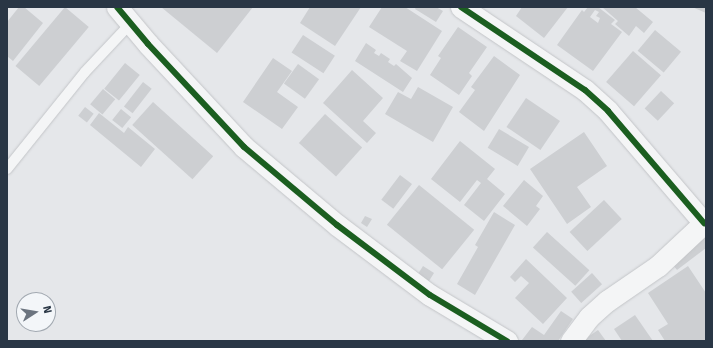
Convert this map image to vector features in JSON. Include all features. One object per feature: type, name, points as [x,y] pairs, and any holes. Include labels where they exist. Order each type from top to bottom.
[{"type":"street","points":[[461,7],[585,90],[608,111],[705,222],[658,266],[607,301],[589,317],[571,341]]},
{"type":"street","points":[[122,11],[148,44],[244,147],[337,225],[430,295],[507,341]]},
{"type":"lane","points":[[7,169],[85,72],[122,11]]},
{"type":"building","points":[[19,7],[24,7],[43,23],[13,61],[7,56],[7,22]]},
{"type":"building","points":[[65,7],[89,27],[39,86],[16,66]]},
{"type":"building","points":[[161,7],[253,7],[217,53]]},
{"type":"building","points":[[310,7],[361,7],[335,46],[300,23]]},
{"type":"building","points":[[382,7],[405,7],[442,31],[417,71],[400,61],[407,51],[369,27]]},
{"type":"building","points":[[416,7],[436,7],[443,11],[436,22],[415,9]]},
{"type":"building","points":[[522,7],[568,7],[544,38],[516,16]]},
{"type":"building","points":[[588,7],[598,7],[615,20],[611,24],[622,32],[593,71],[557,45],[582,10],[584,12]],"holes":[[[595,10],[599,12],[596,16],[600,18],[598,23],[590,17]]]},
{"type":"building","points":[[602,7],[635,7],[653,22],[644,33],[636,26],[629,36],[615,24],[618,21]]},
{"type":"building","points":[[692,7],[706,7],[706,13]]},
{"type":"building","points":[[458,27],[487,47],[469,73],[472,76],[459,95],[430,75],[441,58],[438,56]]},
{"type":"building","points":[[655,30],[681,52],[664,73],[638,51]]},
{"type":"building","points":[[303,35],[335,56],[323,73],[292,53]]},
{"type":"building","points":[[366,43],[376,50],[374,53],[379,56],[381,53],[390,59],[388,62],[394,66],[396,64],[412,78],[403,92],[355,61]]},
{"type":"building","points":[[633,51],[661,75],[634,106],[606,82]]},
{"type":"building","points":[[494,56],[520,75],[484,131],[459,112],[475,90],[471,87]]},
{"type":"building","points":[[273,58],[292,71],[277,92],[298,107],[282,129],[243,102]]},
{"type":"building","points":[[125,63],[140,75],[119,101],[104,89]]},
{"type":"building","points":[[298,64],[319,79],[305,99],[284,83]]},
{"type":"building","points":[[352,70],[383,98],[363,121],[376,133],[367,143],[323,103]]},
{"type":"building","points":[[143,82],[152,89],[133,113],[124,106]]},
{"type":"building","points":[[418,87],[453,107],[433,142],[385,114],[398,92],[411,99]]},
{"type":"building","points":[[103,89],[115,99],[102,115],[90,104]]},
{"type":"building","points":[[661,91],[674,103],[658,121],[645,109]]},
{"type":"building","points":[[526,98],[560,121],[540,150],[506,127]]},
{"type":"building","points":[[153,102],[213,156],[192,179],[132,125]]},
{"type":"building","points":[[85,107],[94,114],[87,122],[78,116]]},
{"type":"building","points":[[121,109],[131,117],[122,128],[112,120]]},
{"type":"building","points":[[99,113],[124,133],[128,127],[155,149],[141,167],[90,125]]},
{"type":"building","points":[[325,114],[362,147],[336,176],[299,143]]},
{"type":"building","points":[[499,129],[529,147],[518,166],[488,148]]},
{"type":"building","points":[[584,132],[607,166],[577,187],[591,207],[567,224],[530,169]]},
{"type":"building","points":[[460,141],[495,169],[487,179],[505,194],[484,221],[464,205],[481,183],[477,180],[460,202],[431,179]]},
{"type":"building","points":[[400,175],[412,184],[393,209],[381,200]]},
{"type":"building","points":[[524,180],[543,196],[536,206],[540,209],[527,226],[503,206]]},
{"type":"building","points":[[419,185],[474,230],[442,269],[387,225]]},
{"type":"building","points":[[604,200],[622,219],[587,251],[570,232]]},
{"type":"building","points":[[494,212],[515,225],[475,295],[457,284],[478,247],[475,245]]},
{"type":"building","points":[[365,216],[372,219],[367,227],[361,223]]},
{"type":"building","points":[[547,232],[589,270],[575,286],[533,248]]},
{"type":"building","points":[[706,235],[706,248],[677,270],[670,261]]},
{"type":"building","points":[[526,259],[567,298],[543,324],[515,298],[529,283],[521,276],[515,282],[510,277]]},
{"type":"building","points":[[423,266],[434,273],[428,282],[417,275]]},
{"type":"building","points":[[688,266],[706,293],[706,341],[665,341],[658,330],[668,324],[648,293]]},
{"type":"building","points":[[592,273],[602,284],[581,303],[571,292]]},
{"type":"building","points":[[561,311],[573,319],[558,341],[522,340],[532,327],[544,335]]},
{"type":"building","points":[[635,315],[653,341],[622,341],[614,329]]},
{"type":"building","points":[[598,330],[606,341],[582,341]]},
{"type":"cycle path","points":[[117,7],[148,44],[244,147],[337,225],[430,295],[507,341]]},
{"type":"cycle path","points":[[461,7],[585,90],[608,111],[704,223]]}]
